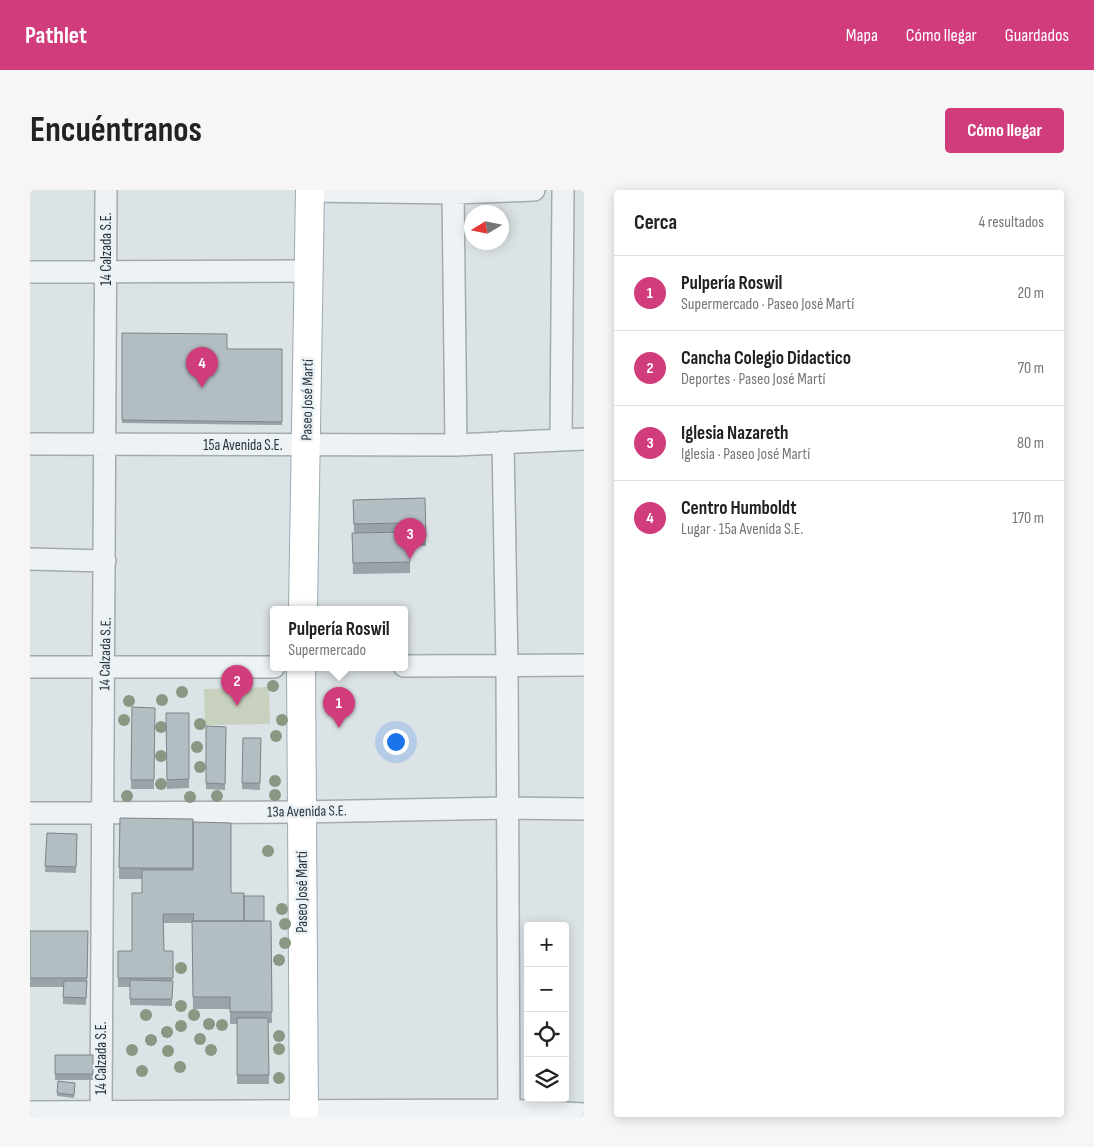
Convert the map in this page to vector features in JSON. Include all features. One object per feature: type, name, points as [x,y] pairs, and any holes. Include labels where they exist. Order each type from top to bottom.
[{"type":"main road","name":"Paseo José Martí","points":[[302,606],[310,191]]},
{"type":"main road","name":"Paseo José Martí","points":[[301,671],[304,1113]]},
{"type":"street","name":"14 Calzada S.E.","points":[[101,1115],[101,813],[105,668],[106,190]]},
{"type":"street","points":[[310,191],[453,192],[534,190]]},
{"type":"street","points":[[561,440],[563,190]]},
{"type":"street","points":[[453,192],[456,445]]},
{"type":"street","points":[[30,272],[308,271]]},
{"type":"street","name":"15a Avenida S.E.","points":[[30,444],[456,445],[584,439]]},
{"type":"street","points":[[502,442],[507,666],[506,808],[509,1114]]},
{"type":"street","points":[[30,559],[105,561]]},
{"type":"street","points":[[408,666],[584,665]]},
{"type":"street","points":[[30,667],[270,667]]},
{"type":"street","name":"13a Avenida S.E.","points":[[30,813],[301,812],[506,808],[584,810]]},
{"type":"street","points":[[30,1112],[101,1115],[304,1113],[584,1114]]},
{"type":"green space","points":[[269,687],[270,724],[205,725],[204,689]]},
{"type":"building","points":[[122,333],[227,334],[227,349],[282,349],[282,422],[122,420]]},
{"type":"building","points":[[425,498],[426,537],[410,537],[409,532],[405,532],[404,523],[354,524],[353,500]]},
{"type":"building","points":[[409,532],[410,562],[353,563],[352,533]]},
{"type":"building","points":[[132,707],[155,708],[154,780],[131,780]]},
{"type":"building","points":[[166,713],[189,713],[189,779],[167,780]]},
{"type":"building","points":[[206,726],[226,727],[225,784],[206,783]]},
{"type":"building","points":[[243,738],[261,738],[260,783],[242,783]]},
{"type":"building","points":[[120,818],[193,819],[193,868],[119,868]]},
{"type":"building","points":[[193,822],[231,823],[231,893],[244,893],[244,921],[193,921],[194,914],[163,914],[164,951],[173,951],[173,978],[118,978],[118,951],[132,951],[132,893],[142,893],[142,870],[193,870]]},
{"type":"building","points":[[47,833],[77,834],[76,867],[45,866]]},
{"type":"building","points":[[244,896],[264,896],[264,921],[244,921]]},
{"type":"building","points":[[192,921],[271,921],[272,1012],[230,1012],[230,997],[193,997]]},
{"type":"building","points":[[30,931],[88,931],[87,978],[30,978]]},
{"type":"building","points":[[130,980],[173,981],[172,999],[130,999]]},
{"type":"building","points":[[64,981],[87,981],[86,998],[63,997]]},
{"type":"building","points":[[237,1018],[268,1018],[269,1075],[237,1075]]},
{"type":"building","points":[[55,1055],[93,1055],[93,1074],[55,1074]]},
{"type":"building","points":[[58,1081],[75,1083],[74,1095],[57,1093]]},
{"type":"place","name":"Centro Humboldt","points":[[202,388]]},
{"type":"place","name":"Iglesia Nazareth","points":[[410,559]]},
{"type":"place","name":"Cancha Colegio Didactico","points":[[237,706]]},
{"type":"place","name":"Pulpería Roswil","points":[[339,728]]}]
